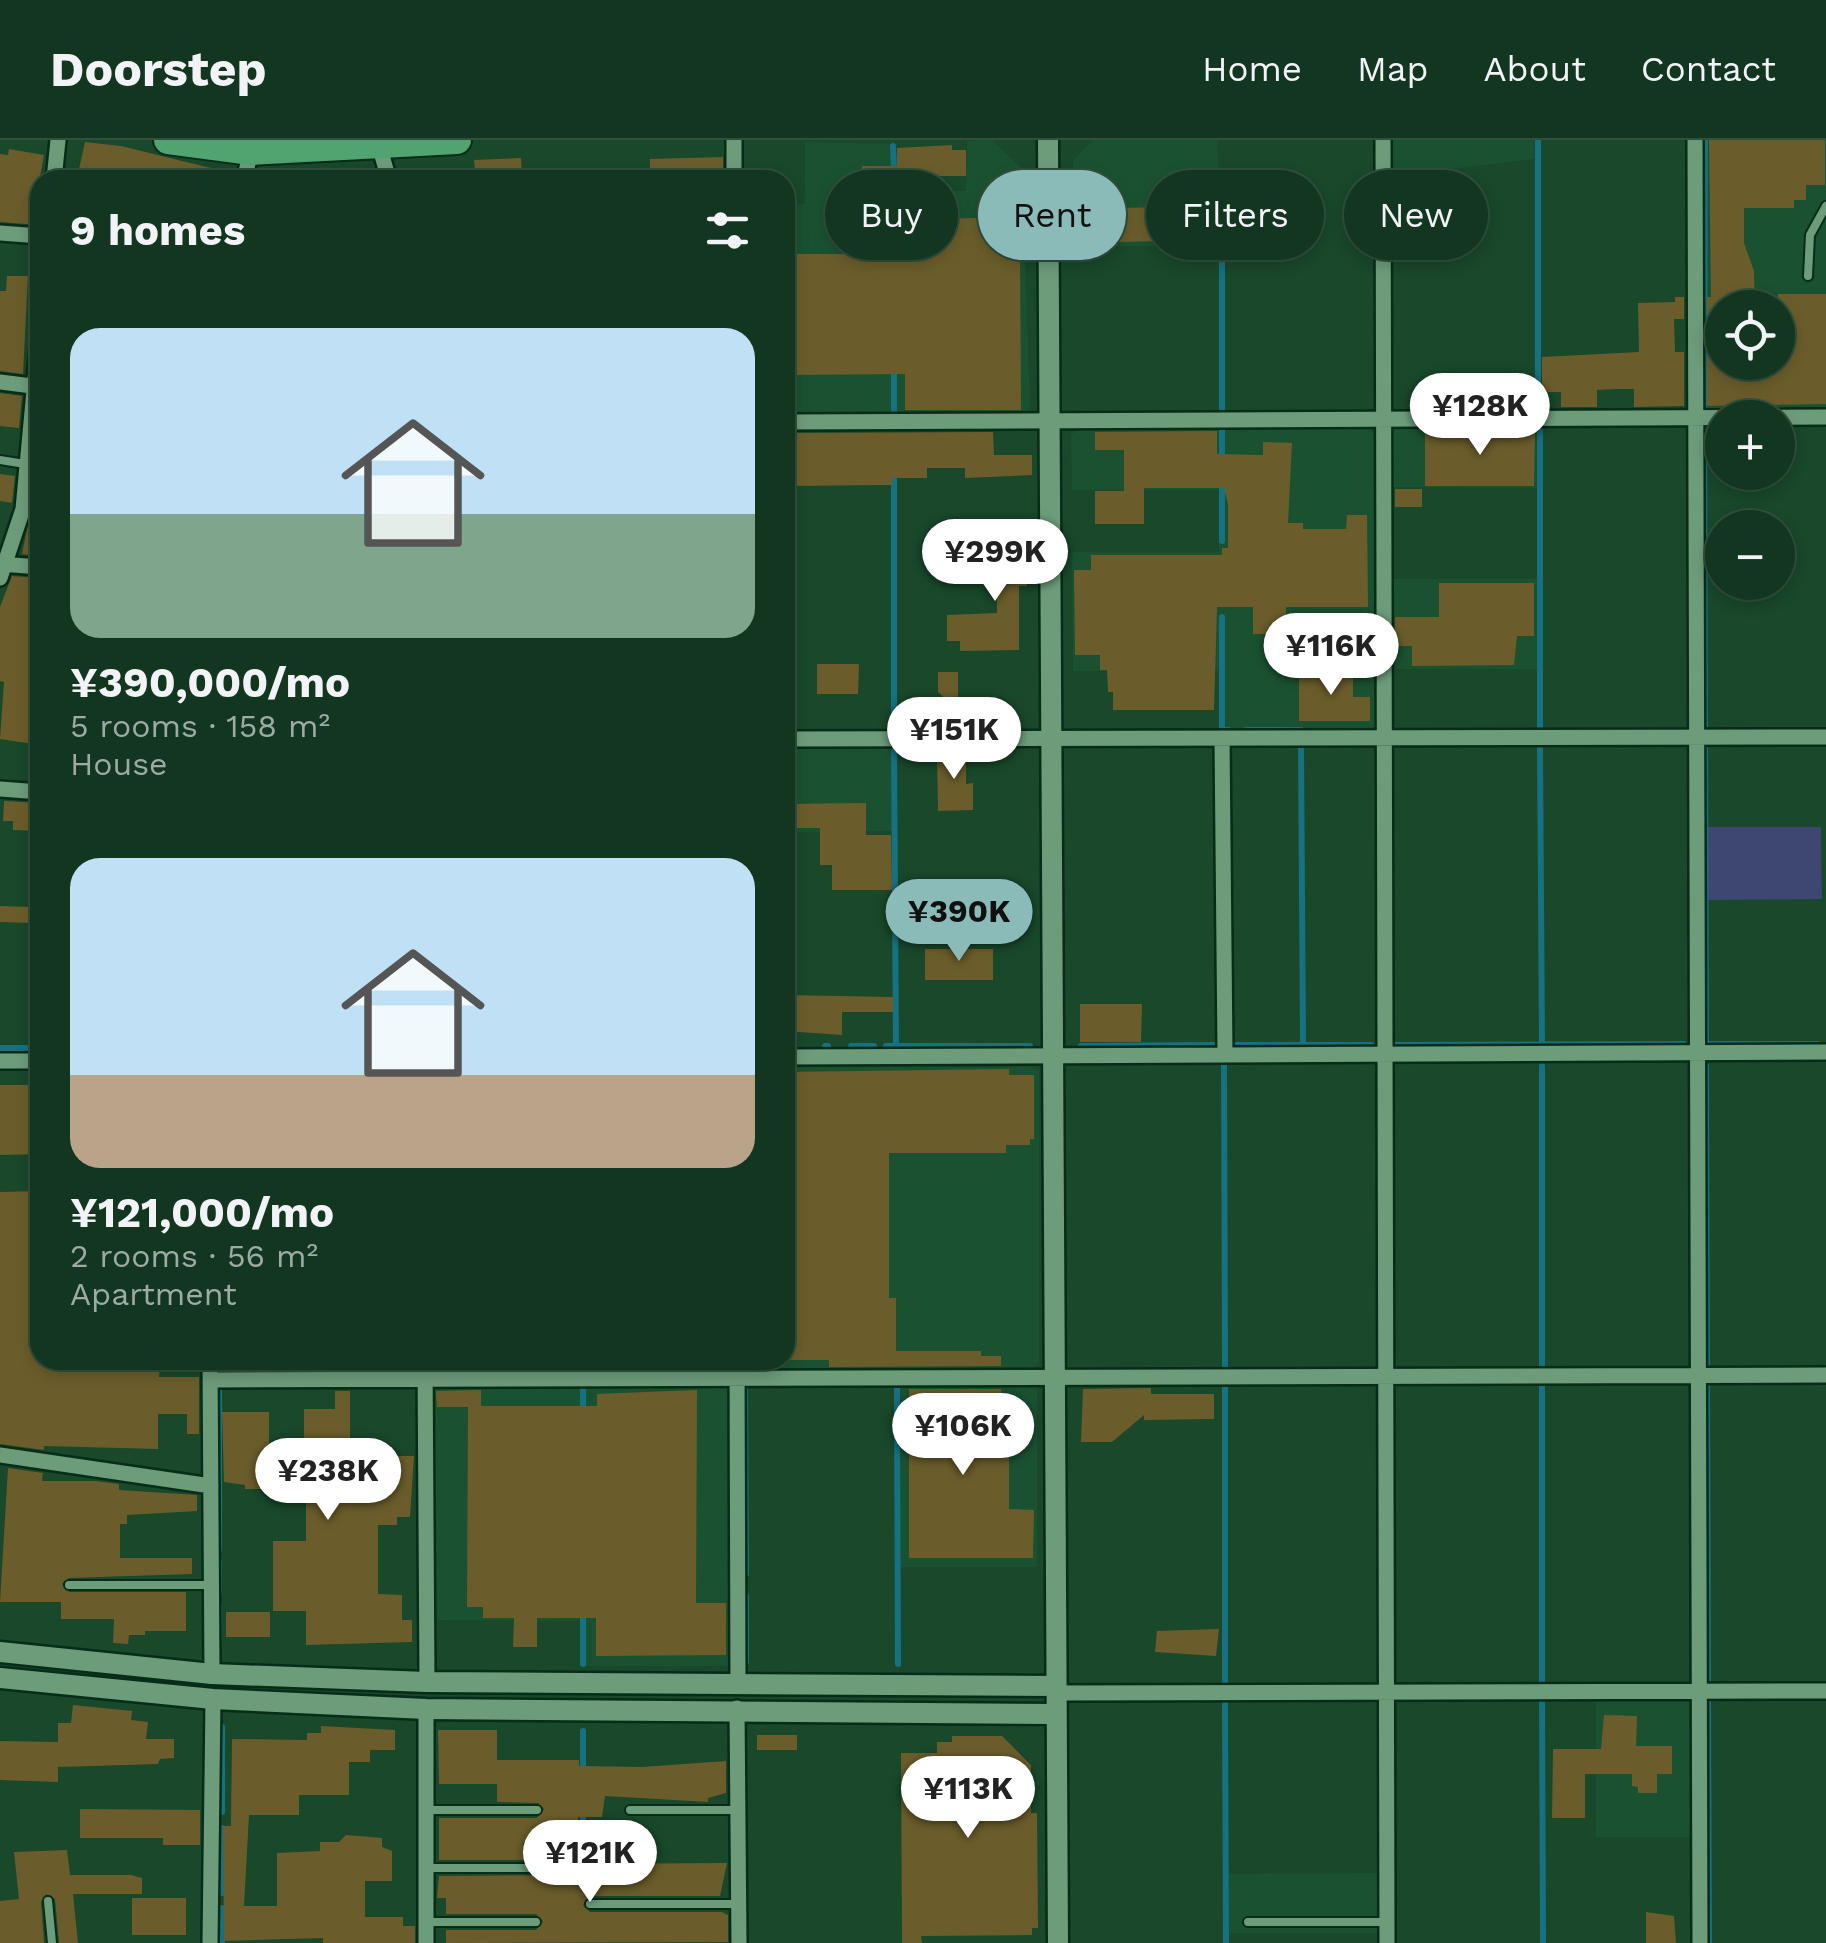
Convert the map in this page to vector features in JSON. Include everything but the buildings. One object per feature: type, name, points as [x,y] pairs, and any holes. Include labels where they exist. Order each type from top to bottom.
[{"type":"highway","points":[[168,140],[260,147],[457,140]]},
{"type":"street","points":[[55,170],[58,140]]},
{"type":"street","points":[[734,140],[734,170]]},
{"type":"street","points":[[1048,140],[1058,1943]]},
{"type":"street","points":[[1383,140],[1387,1943]]},
{"type":"street","points":[[1695,140],[1700,1943]]},
{"type":"street","points":[[390,170],[392,143]]},
{"type":"street","points":[[249,170],[260,147]]},
{"type":"street","points":[[0,233],[30,235]]},
{"type":"street","points":[[0,382],[30,385]]},
{"type":"street","points":[[795,422],[1826,416]]},
{"type":"street","points":[[30,441],[22,509],[2,569],[30,568]]},
{"type":"street","points":[[795,739],[1826,737]]},
{"type":"street","points":[[1222,738],[1225,1054]]},
{"type":"street","points":[[0,790],[30,792]]},
{"type":"street","points":[[795,1057],[1826,1052]]},
{"type":"street","points":[[0,1061],[30,1060]]},
{"type":"street","points":[[210,1370],[212,1674]]},
{"type":"street","points":[[425,1370],[427,1682]]},
{"type":"street","points":[[737,1370],[738,1684]]},
{"type":"street","points":[[210,1380],[1826,1375]]},
{"type":"street","points":[[0,1455],[211,1486]]},
{"type":"street","points":[[0,1652],[212,1674],[427,1682],[738,1684],[1055,1698]]},
{"type":"street","points":[[0,1678],[213,1699],[426,1709],[738,1708],[1386,1692],[1826,1691]]},
{"type":"street","points":[[210,1943],[213,1699]]},
{"type":"street","points":[[738,1708],[739,1943]]},
{"type":"street","points":[[426,1709],[426,1943]]},
{"type":"lane","points":[[1808,276],[1810,235],[1826,206]]},
{"type":"lane","points":[[0,460],[27,464]]},
{"type":"lane","points":[[69,1585],[212,1585]]},
{"type":"lane","points":[[426,1810],[538,1810]]},
{"type":"lane","points":[[630,1810],[738,1810]]},
{"type":"lane","points":[[426,1868],[550,1868]]},
{"type":"lane","points":[[48,1901],[52,1943]]},
{"type":"lane","points":[[590,1904],[739,1904]]},
{"type":"lane","points":[[426,1922],[536,1922]]},
{"type":"lane","points":[[1248,1922],[1387,1922]]},
{"type":"shaded area","points":[[992,140],[1022,169],[978,170],[978,260],[1025,260],[1030,408],[1024,415],[896,412],[896,260],[958,260],[958,191],[966,191],[967,141]]},
{"type":"shaded area","points":[[1093,140],[1218,140],[1218,170],[1146,170],[1146,246],[1126,246],[1126,170],[1073,170],[1073,161]]},
{"type":"shaded area","points":[[1390,140],[1534,140],[1534,159],[1441,170],[1390,170]]},
{"type":"shaded area","points":[[1706,140],[1826,140],[1826,409],[1795,409],[1795,400],[1706,400],[1706,380],[1795,380],[1795,290],[1706,290]]},
{"type":"shaded area","points":[[805,142],[892,144],[892,170],[825,170],[825,260],[892,260],[892,412],[795,413],[795,204],[805,204]]},
{"type":"shaded area","points":[[1389,427],[1538,428],[1538,488],[1389,487]]},
{"type":"shaded area","points":[[1078,429],[1369,429],[1376,436],[1378,727],[1373,731],[1225,729],[1224,671],[1073,671],[1072,552],[1219,552],[1219,490],[1072,490],[1071,435]]},
{"type":"shaded area","points":[[1391,579],[1537,579],[1538,669],[1392,669]]},
{"type":"shaded area","points":[[795,746],[892,746],[893,831],[795,832]]},
{"type":"shaded area","points":[[1706,827],[1821,827],[1822,899],[1707,900]]},
{"type":"shaded area","points":[[795,1067],[1031,1067],[1039,1071],[1039,1363],[1031,1370],[795,1370]]},
{"type":"shaded area","points":[[900,1384],[1037,1384],[1037,1567],[901,1567]]},
{"type":"shaded area","points":[[435,1386],[582,1386],[581,1621],[434,1620]]},
{"type":"shaded area","points":[[585,1386],[730,1386],[730,1666],[585,1666]]},
{"type":"shaded area","points":[[1596,1697],[1691,1697],[1695,1837],[1596,1837]]},
{"type":"shaded area","points":[[1380,1873],[1380,1933],[1229,1933],[1229,1874]]},
{"type":"waterway","points":[[1538,140],[1538,412]]},
{"type":"waterway","points":[[1704,406],[1705,140]]},
{"type":"waterway","points":[[893,146],[894,170]]},
{"type":"waterway","points":[[1222,260],[1222,412]]},
{"type":"waterway","points":[[894,367],[894,413]]},
{"type":"waterway","points":[[1540,430],[1540,728]]},
{"type":"waterway","points":[[1704,430],[1705,728]]},
{"type":"waterway","points":[[1222,431],[1222,460]]},
{"type":"waterway","points":[[894,471],[894,730]]},
{"type":"waterway","points":[[1222,482],[1222,541]]},
{"type":"waterway","points":[[1222,617],[1222,730],[1228,730]]},
{"type":"waterway","points":[[1246,730],[1301,730]]},
{"type":"waterway","points":[[1705,746],[1706,1044]]},
{"type":"waterway","points":[[1301,747],[1303,1045]]},
{"type":"waterway","points":[[1540,747],[1542,1044]]},
{"type":"waterway","points":[[894,749],[896,1046]]},
{"type":"waterway","points":[[1394,1045],[1684,1044]]},
{"type":"waterway","points":[[1708,1044],[1818,1044]]},
{"type":"waterway","points":[[1081,1046],[1215,1045]]},
{"type":"waterway","points":[[1233,1045],[1371,1045]]},
{"type":"waterway","points":[[851,1046],[874,1046]]},
{"type":"waterway","points":[[886,1046],[1030,1046]]},
{"type":"waterway","points":[[0,1048],[30,1048]]},
{"type":"waterway","points":[[1224,1065],[1225,1368]]},
{"type":"waterway","points":[[1542,1066],[1542,1368]]},
{"type":"waterway","points":[[1706,1066],[1707,1366]]},
{"type":"waterway","points":[[1542,1383],[1542,1684]]},
{"type":"waterway","points":[[1225,1385],[1225,1684]]},
{"type":"waterway","points":[[1707,1385],[1708,1680]]},
{"type":"waterway","points":[[583,1387],[583,1412]]},
{"type":"waterway","points":[[897,1388],[898,1664]]},
{"type":"waterway","points":[[219,1390],[219,1550]]},
{"type":"waterway","points":[[745,1390],[746,1574]]},
{"type":"waterway","points":[[219,1561],[219,1592]]},
{"type":"waterway","points":[[746,1596],[746,1662]]},
{"type":"waterway","points":[[219,1606],[219,1645]]},
{"type":"waterway","points":[[583,1610],[583,1664]]},
{"type":"waterway","points":[[1708,1699],[1709,1943]]},
{"type":"waterway","points":[[1542,1700],[1543,1943]]},
{"type":"waterway","points":[[1225,1702],[1226,1943]]},
{"type":"waterway","points":[[222,1727],[222,1812]]},
{"type":"waterway","points":[[583,1731],[583,1772]]},
{"type":"waterway","points":[[583,1809],[583,1882]]},
{"type":"waterway","points":[[222,1828],[222,1893]]},
{"type":"waterway","points":[[222,1908],[222,1943]]}]
